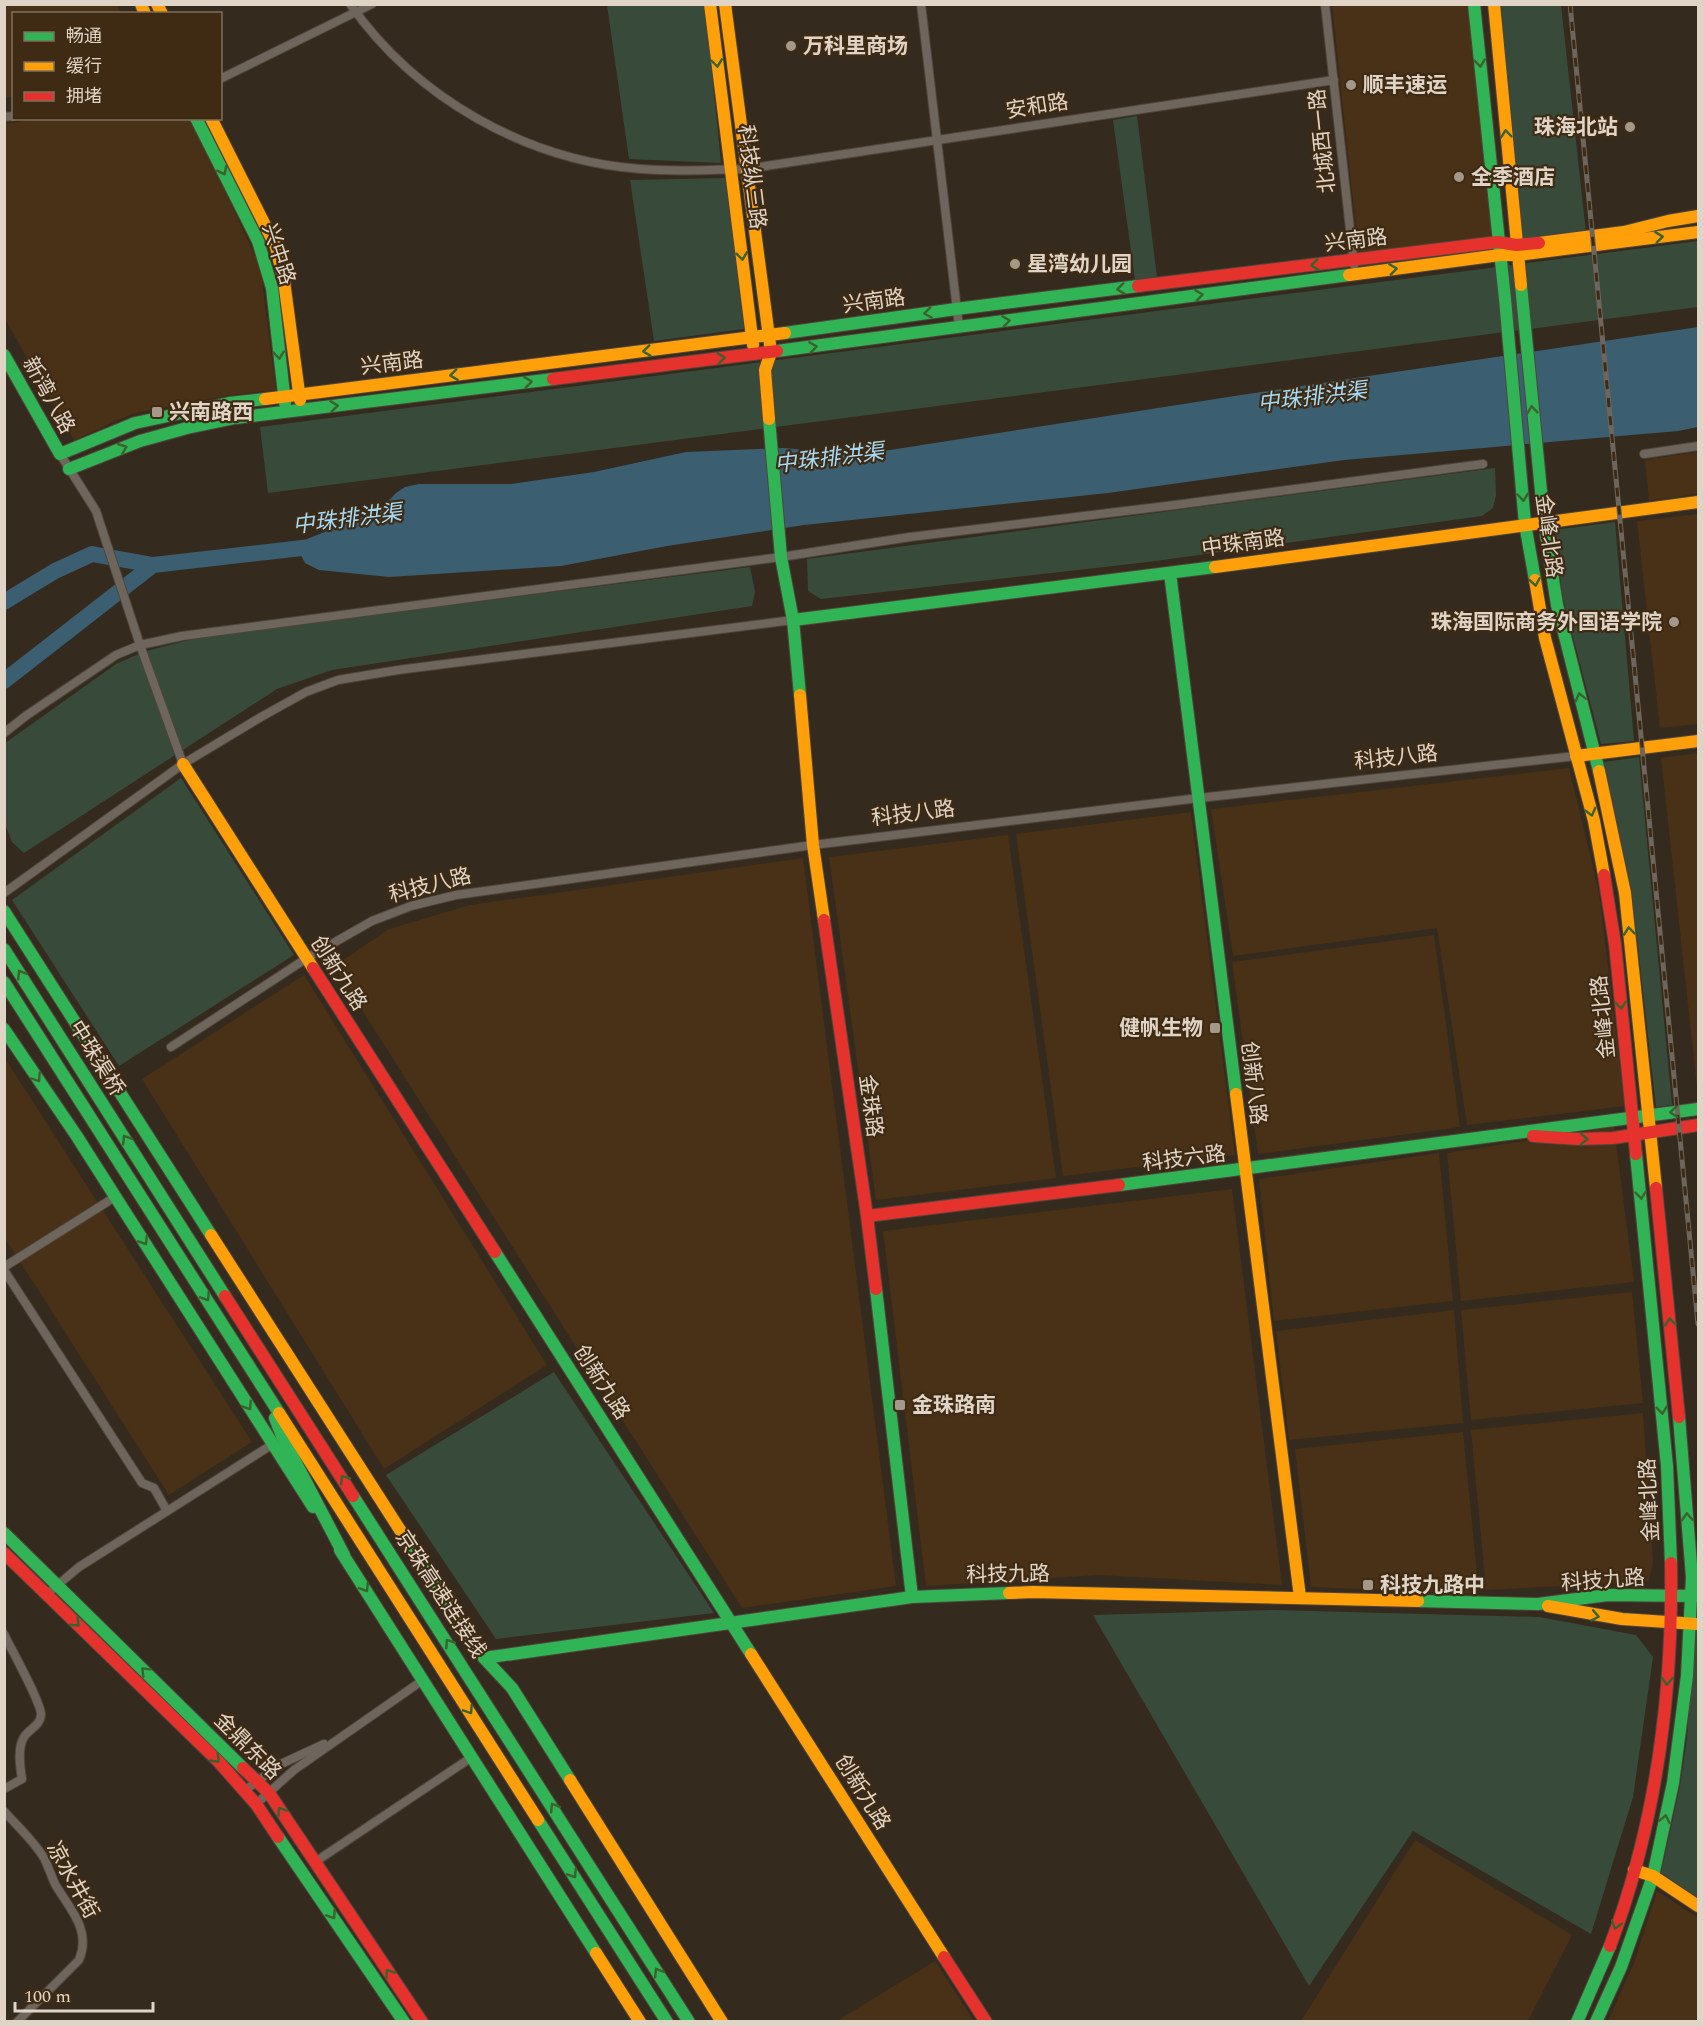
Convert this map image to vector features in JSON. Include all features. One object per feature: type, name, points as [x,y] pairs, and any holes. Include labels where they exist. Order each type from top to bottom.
[{"type":"main road","name":"科技纵三路","points":[[710,4],[755,354]]},
{"type":"main road","name":"科技纵三路","points":[[725,4],[771,352]]},
{"type":"main road","name":"金峰北路","points":[[1474,4],[1505,299],[1525,524],[1545,638],[1594,821],[1616,956],[1667,1466],[1671,1535],[1671,1596],[1665,1712],[1658,1768],[1634,1870],[1604,1959],[1577,2022]]},
{"type":"main road","name":"金峰北路","points":[[1494,4],[1544,522],[1557,605],[1625,893],[1682,1442],[1695,1596],[1694,1624],[1673,1783],[1653,1876],[1621,1967],[1596,2022]]},
{"type":"main road","name":"兴中路","points":[[197,120],[258,241],[272,288],[286,412]]},
{"type":"main road","name":"兴中路","points":[[212,120],[276,247],[284,281],[301,410]]},
{"type":"main road","name":"兴南路","points":[[69,469],[140,441],[211,423],[771,352],[1500,255],[1698,216]]},
{"type":"main road","name":"兴南路","points":[[60,454],[135,423],[229,403],[1498,242],[1517,250],[1698,232]]},
{"type":"main road","points":[[765,370],[771,352]]},
{"type":"main road","points":[[755,354],[765,370]]},
{"type":"main road","name":"新湾八路","points":[[4,355],[60,454]]},
{"type":"main road","name":"金珠路","points":[[765,370],[781,557],[793,620],[813,845],[867,1216],[912,1597]]},
{"type":"main road","name":"中珠南路","points":[[793,620],[1170,573],[1698,502]]},
{"type":"main road","name":"创新八路","points":[[1170,573],[1294,1565],[1300,1598]]},
{"type":"main road","name":"科技八路","points":[[1576,756],[1698,741]]},
{"type":"main road","name":"创新九路","points":[[183,764],[987,2022]]},
{"type":"main road","points":[[4,911],[439,1591],[484,1658],[513,1688],[722,2022]]},
{"type":"main road","name":"中珠渠桥","points":[[4,949],[157,1188]]},
{"type":"main road","name":"中珠渠桥","points":[[4,982],[141,1195]]},
{"type":"main road","points":[[4,1029],[76,1135],[640,2022]]},
{"type":"main road","name":"科技六路","points":[[867,1216],[1245,1170],[1698,1109]]},
{"type":"main road","name":"科技六路","points":[[1504,1134],[1585,1139],[1635,1136],[1698,1125]]},
{"type":"main road","name":"京珠高速连接线","points":[[157,1188],[690,2022]]},
{"type":"main road","name":"京珠高速连接线","points":[[141,1195],[667,2022]]},
{"type":"main road","points":[[263,1387],[282,1436],[344,1555]]},
{"type":"main road","name":"金鼎东路","points":[[4,1533],[269,1793],[422,2022]]},
{"type":"main road","name":"金鼎东路","points":[[4,1553],[218,1761],[256,1804],[404,2022]]},
{"type":"main road","name":"科技九路","points":[[484,1658],[912,1597],[1033,1592],[1538,1605],[1605,1618],[1694,1624]]},
{"type":"main road","name":"科技九路","points":[[1538,1605],[1608,1595],[1695,1596]]},
{"type":"main road","points":[[1634,1870],[1653,1876],[1698,1906]]},
{"type":"street","name":"安和路","points":[[350,4],[384,46],[419,79],[459,108],[501,131],[546,150],[593,162],[641,169],[746,169],[1334,80]]},
{"type":"street","points":[[222,78],[372,4]]},
{"type":"street","points":[[921,4],[959,327]]},
{"type":"street","name":"北城西一路","points":[[1325,4],[1354,274]]},
{"type":"street","points":[[1644,453],[1698,446]]},
{"type":"street","points":[[60,454],[96,511],[140,645],[183,764]]},
{"type":"street","points":[[4,734],[27,714],[116,655],[140,645],[182,636],[781,557],[910,537],[1483,464]]},
{"type":"street","points":[[4,893],[183,764],[306,692],[338,680],[398,670],[793,620]]},
{"type":"street","name":"科技八路","points":[[171,1047],[307,958],[372,921],[411,906],[456,895],[813,845],[1199,798],[1576,756]]},
{"type":"street","points":[[115,1197],[4,1268],[142,1483],[154,1488],[167,1512]]},
{"type":"street","points":[[46,1594],[79,1567],[273,1444]]},
{"type":"street","points":[[4,1634],[37,1700],[41,1714],[38,1723],[23,1738],[19,1762],[22,1779],[4,1789]]},
{"type":"street","points":[[256,1804],[294,1770],[423,1680]]},
{"type":"street","points":[[244,1791],[281,1764],[343,1735]]},
{"type":"street","points":[[315,1862],[472,1757]]},
{"type":"street","name":"凉水井街","points":[[4,1811],[43,1857],[54,1882],[76,1916],[84,1948],[79,1960],[17,2022]]},
{"type":"shaded area","points":[[4,5],[117,5],[120,12],[12,12],[12,97],[5,98]]},
{"type":"shaded area","points":[[1332,5],[1469,5],[1493,238],[1359,256]]},
{"type":"shaded area","points":[[29,120],[191,120],[260,266],[276,390],[230,395],[132,414],[74,440],[5,319],[4,124]]},
{"type":"shaded area","points":[[1698,452],[1698,494],[1649,501],[1645,460]]},
{"type":"shaded area","name":"珠海国际商务外国语学院","points":[[1698,514],[1698,724],[1660,728],[1637,521]]},
{"type":"shaded area","points":[[1698,753],[1698,1096],[1661,758]]},
{"type":"shaded area","points":[[1569,768],[1599,892],[1625,1106],[1467,1125],[1437,928],[1233,956],[1211,809]]},
{"type":"shaded area","points":[[1191,812],[1235,1155],[1063,1176],[1016,834]]},
{"type":"shaded area","points":[[1008,835],[1056,1178],[876,1200],[829,857]]},
{"type":"shaded area","points":[[803,858],[896,1586],[742,1608],[334,966],[389,929],[470,905]]},
{"type":"shaded area","points":[[1434,935],[1460,1127],[1258,1154],[1232,962]]},
{"type":"shaded area","points":[[304,975],[547,1365],[384,1469],[142,1079]]},
{"type":"shaded area","points":[[4,1057],[252,1442],[169,1495],[5,1238]]},
{"type":"shaded area","points":[[1614,1127],[1634,1282],[1461,1301],[1447,1153]]},
{"type":"shaded area","points":[[1439,1153],[1453,1301],[1274,1321],[1259,1179]]},
{"type":"shaded area","points":[[1232,1189],[1282,1585],[1099,1575],[926,1586],[883,1231]]},
{"type":"shaded area","points":[[1632,1292],[1643,1403],[1471,1420],[1461,1310]]},
{"type":"shaded area","points":[[1454,1310],[1463,1423],[1289,1440],[1276,1331]]},
{"type":"shaded area","points":[[1643,1413],[1653,1562],[1649,1581],[1486,1590],[1471,1430]]},
{"type":"shaded area","points":[[1463,1432],[1479,1594],[1311,1587],[1295,1449]]},
{"type":"shaded area","points":[[1415,1840],[1572,1935],[1528,2021],[1301,2021]]},
{"type":"shaded area","points":[[1657,1891],[1698,1918],[1698,2021],[1608,2021],[1634,1963]]},
{"type":"shaded area","points":[[935,1961],[974,2021],[837,2021]]},
{"type":"green space","points":[[607,5],[705,5],[721,163],[629,159]]},
{"type":"green space","points":[[1501,5],[1561,5],[1586,233],[1521,239]]},
{"type":"green space","points":[[1137,116],[1157,277],[1135,280],[1113,120]]},
{"type":"green space","points":[[726,178],[744,329],[654,341],[630,180]]},
{"type":"green space","points":[[1698,241],[1698,307],[268,493],[260,427]]},
{"type":"green space","points":[[1495,468],[1496,495],[1493,508],[1482,516],[1148,562],[821,599],[808,591],[807,559]]},
{"type":"green space","points":[[1615,522],[1634,741],[1601,744],[1563,599],[1554,530]]},
{"type":"green space","points":[[750,567],[755,592],[752,606],[332,670],[277,689],[24,853],[12,842],[5,824],[4,744],[116,664],[143,652],[200,637]]},
{"type":"green space","points":[[1639,757],[1672,1105],[1656,1107],[1632,894],[1604,762]]},
{"type":"green space","points":[[181,778],[294,955],[119,1066],[12,900]]},
{"type":"green space","points":[[554,1372],[714,1613],[496,1639],[386,1475]]},
{"type":"green space","points":[[1273,1610],[1539,1617],[1636,1635],[1653,1657],[1633,1797],[1591,1934],[1413,1831],[1309,1986],[1093,1615]]},
{"type":"green space","points":[[1694,1629],[1698,1629],[1698,1898],[1661,1873],[1680,1786],[1687,1738]]},
{"type":"water","points":[[1698,327],[1698,427],[1678,431],[1344,460],[1108,493],[804,525],[667,546],[561,566],[389,577],[319,570],[305,563],[298,549],[307,539],[380,510],[405,487],[419,484],[511,484],[594,472],[686,452],[784,448],[858,455]]},
{"type":"waterway","name":"中珠排洪渠","points":[[4,681],[153,565],[319,546]]},
{"type":"waterway","points":[[4,602],[55,571],[92,554],[153,565]]},
{"type":"railway","points":[[1570,4],[1698,1324]]},
{"type":"traffic: fast","points":[[1474,4],[1505,299],[1525,524],[1535,580]]},
{"type":"traffic: fast","points":[[197,120],[258,241],[272,288],[285,403]]},
{"type":"traffic: fast","points":[[777,351],[1349,275]]},
{"type":"traffic: fast","points":[[1521,285],[1544,522],[1557,605],[1599,771]]},
{"type":"traffic: fast","points":[[785,333],[1138,286]]},
{"type":"traffic: fast","points":[[4,355],[60,454],[135,423],[229,403],[265,399]]},
{"type":"traffic: fast","points":[[69,469],[140,441],[235,418],[553,379]]},
{"type":"traffic: fast","points":[[769,419],[781,557],[793,620],[800,695]]},
{"type":"traffic: fast","points":[[793,620],[1215,567]]},
{"type":"traffic: fast","points":[[1170,573],[1236,1094]]},
{"type":"traffic: fast","points":[[4,911],[211,1235]]},
{"type":"traffic: fast","points":[[4,949],[225,1296]]},
{"type":"traffic: fast","points":[[4,982],[279,1413]]},
{"type":"traffic: fast","points":[[4,1029],[76,1135],[313,1507]]},
{"type":"traffic: fast","points":[[1119,1185],[1698,1109]]},
{"type":"traffic: fast","points":[[1636,1154],[1667,1466],[1671,1563]]},
{"type":"traffic: fast","points":[[495,1252],[751,1654]]},
{"type":"traffic: fast","points":[[876,1289],[912,1597]]},
{"type":"traffic: fast","points":[[1596,2022],[1621,1967],[1653,1876],[1673,1783],[1687,1676],[1692,1577],[1679,1417]]},
{"type":"traffic: fast","points":[[275,1418],[282,1436],[344,1555]]},
{"type":"traffic: fast","points":[[353,1496],[689,2022]]},
{"type":"traffic: fast","points":[[400,1530],[484,1658],[512,1688],[570,1780]]},
{"type":"traffic: fast","points":[[4,1533],[243,1768]]},
{"type":"traffic: fast","points":[[340,1550],[596,1953]]},
{"type":"traffic: fast","points":[[484,1658],[912,1597],[1009,1593]]},
{"type":"traffic: fast","points":[[1418,1601],[1538,1604],[1608,1595],[1698,1596]]},
{"type":"traffic: fast","points":[[538,1820],[667,2022]]},
{"type":"traffic: fast","points":[[278,1837],[404,2022]]},
{"type":"traffic: fast","points":[[1577,2022],[1610,1946]]},
{"type":"traffic: slow","points":[[141,4],[144,12]]},
{"type":"traffic: slow","points":[[157,4],[161,12]]},
{"type":"traffic: slow","points":[[710,4],[753,345]]},
{"type":"traffic: slow","points":[[725,4],[771,352],[765,370],[769,419]]},
{"type":"traffic: slow","points":[[1494,4],[1521,285]]},
{"type":"traffic: slow","points":[[212,120],[276,247],[284,281],[300,400]]},
{"type":"traffic: slow","points":[[1539,243],[1624,232],[1698,216]]},
{"type":"traffic: slow","points":[[1349,275],[1698,232]]},
{"type":"traffic: slow","points":[[265,399],[785,333]]},
{"type":"traffic: slow","points":[[1215,567],[1698,502]]},
{"type":"traffic: slow","points":[[1535,580],[1545,638],[1594,821],[1604,875]]},
{"type":"traffic: slow","points":[[800,695],[813,845],[824,920]]},
{"type":"traffic: slow","points":[[1576,756],[1698,741]]},
{"type":"traffic: slow","points":[[183,764],[313,968]]},
{"type":"traffic: slow","points":[[1599,771],[1625,893],[1656,1188]]},
{"type":"traffic: slow","points":[[1236,1094],[1300,1597]]},
{"type":"traffic: slow","points":[[211,1235],[400,1530]]},
{"type":"traffic: slow","points":[[279,1413],[538,1820]]},
{"type":"traffic: slow","points":[[1009,1593],[1418,1601]]},
{"type":"traffic: slow","points":[[1548,1606],[1622,1619],[1697,1624]]},
{"type":"traffic: slow","points":[[751,1654],[944,1957]]},
{"type":"traffic: slow","points":[[570,1780],[722,2022]]},
{"type":"traffic: slow","points":[[1634,1870],[1653,1876],[1698,1906]]},
{"type":"traffic: slow","points":[[596,1953],[640,2022]]},
{"type":"traffic: jam","points":[[1138,286],[1498,242],[1516,245],[1539,243]]},
{"type":"traffic: jam","points":[[553,379],[777,351]]},
{"type":"traffic: jam","points":[[1604,875],[1615,944],[1636,1154]]},
{"type":"traffic: jam","points":[[824,920],[876,1289]]},
{"type":"traffic: jam","points":[[313,968],[495,1252]]},
{"type":"traffic: jam","points":[[1533,1136],[1578,1139],[1613,1138],[1698,1125]]},
{"type":"traffic: jam","points":[[867,1216],[1119,1185]]},
{"type":"traffic: jam","points":[[1656,1188],[1679,1417]]},
{"type":"traffic: jam","points":[[225,1296],[353,1496]]},
{"type":"traffic: jam","points":[[4,1553],[218,1761],[256,1804],[278,1837]]},
{"type":"traffic: jam","points":[[1610,1946],[1640,1852],[1659,1757],[1669,1661],[1671,1563]]},
{"type":"traffic: jam","points":[[243,1768],[269,1793],[422,2022]]},
{"type":"traffic: jam","points":[[944,1957],[986,2022]]},
{"type":"place","name":"万科里商场","points":[[791,46]]},
{"type":"place","name":"顺丰速运","points":[[1351,85]]},
{"type":"place","name":"珠海北站","points":[[1630,127]]},
{"type":"place","name":"全季酒店","points":[[1459,177]]},
{"type":"place","name":"星湾幼儿园","points":[[1015,264]]},
{"type":"place","name":"兴南路西","points":[[157,412]]},
{"type":"place","name":"珠海国际商务外国语学院","points":[[1674,622]]},
{"type":"place","name":"健帆生物","points":[[1215,1028]]},
{"type":"place","name":"金珠路南","points":[[900,1405]]},
{"type":"place","name":"科技九路中","points":[[1368,1585]]}]
